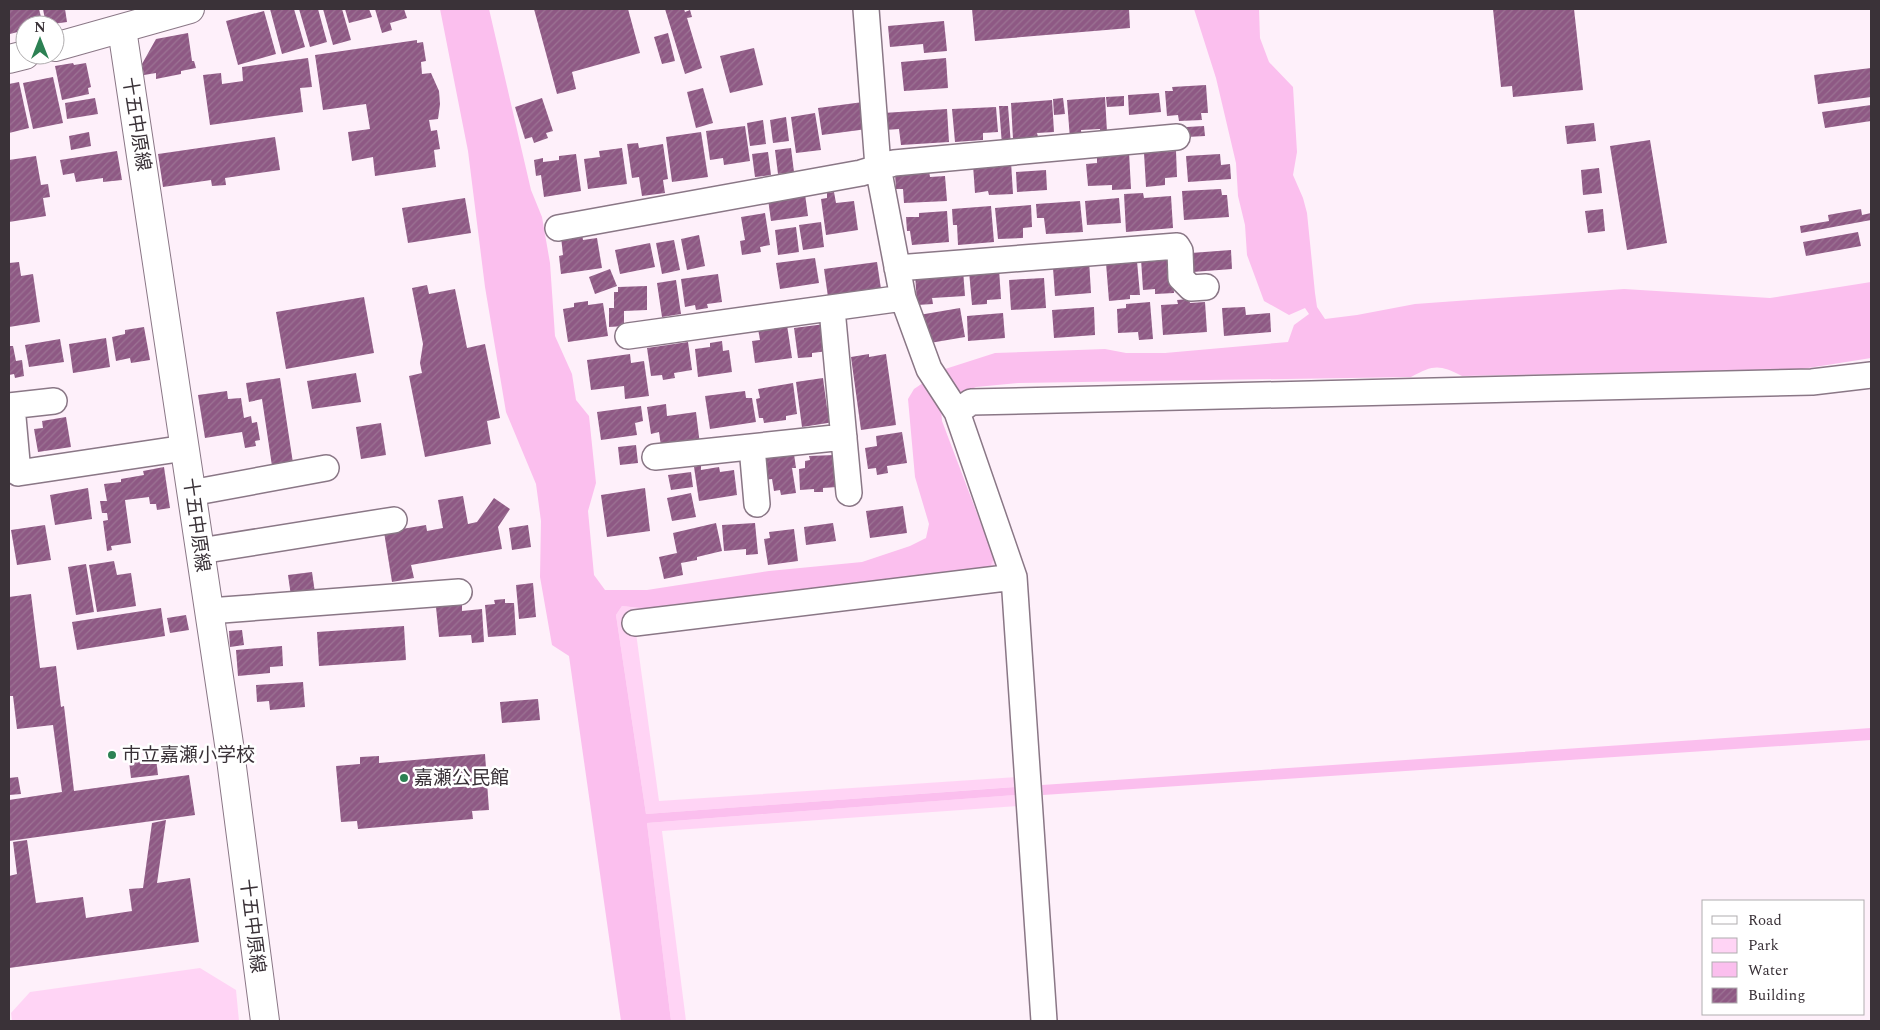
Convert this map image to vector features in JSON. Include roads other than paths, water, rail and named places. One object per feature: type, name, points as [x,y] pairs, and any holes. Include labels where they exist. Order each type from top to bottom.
[{"type":"main road","points":[[65,43],[132,20],[190,9]]},
{"type":"main road","name":"十五中原線","points":[[132,20],[184,448],[229,744],[265,1021]]},
{"type":"street","points":[[866,9],[878,167],[903,298],[929,369],[957,412],[1014,576],[1044,1021]]},
{"type":"street","points":[[558,228],[861,173],[894,163],[1177,137]]},
{"type":"street","points":[[897,268],[1177,246],[1180,251],[1181,278],[1191,288],[1206,287]]},
{"type":"street","points":[[628,336],[903,298]]},
{"type":"street","points":[[832,309],[849,493]]},
{"type":"street","points":[[957,412],[971,402],[1812,382],[1871,375]]},
{"type":"street","points":[[54,401],[10,406],[13,474],[184,448]]},
{"type":"street","points":[[655,458],[844,437]]},
{"type":"street","points":[[752,447],[757,504]]},
{"type":"street","points":[[191,493],[326,468]]},
{"type":"street","points":[[200,551],[394,520]]},
{"type":"street","points":[[635,623],[1014,576]]},
{"type":"street","points":[[209,611],[459,592]]},
{"type":"water","points":[[440,9],[489,9],[531,190],[542,217],[550,263],[555,336],[572,374],[576,400],[589,416],[596,483],[588,511],[594,575],[605,590],[647,590],[769,571],[862,562],[910,546],[926,538],[929,524],[915,477],[908,399],[914,389],[942,370],[995,353],[1105,349],[1126,353],[1165,353],[1288,342],[1294,325],[1309,314],[1305,308],[1289,315],[1264,301],[1247,255],[1245,225],[1238,196],[1236,163],[1216,78],[1194,9],[1259,9],[1260,38],[1269,62],[1293,87],[1297,152],[1293,175],[1307,213],[1317,307],[1325,319],[1415,304],[1624,289],[1770,298],[1871,282],[1871,358],[1802,369],[1462,376],[1447,369],[1436,367],[1411,377],[1018,383],[976,387],[960,394],[941,407],[942,421],[994,558],[990,567],[881,585],[649,609],[622,606],[616,615],[646,814],[1015,787],[1015,795],[647,823],[671,1021],[621,1021],[569,656],[552,645],[540,577],[541,521],[536,484],[506,412],[485,287],[468,151]]},
{"type":"water","points":[[1871,728],[1871,740],[1043,795],[1042,785]]},
{"type":"place","name":"市立嘉瀬小学校","points":[[112,755]]},
{"type":"place","name":"嘉瀬公民館","points":[[404,778]]}]
